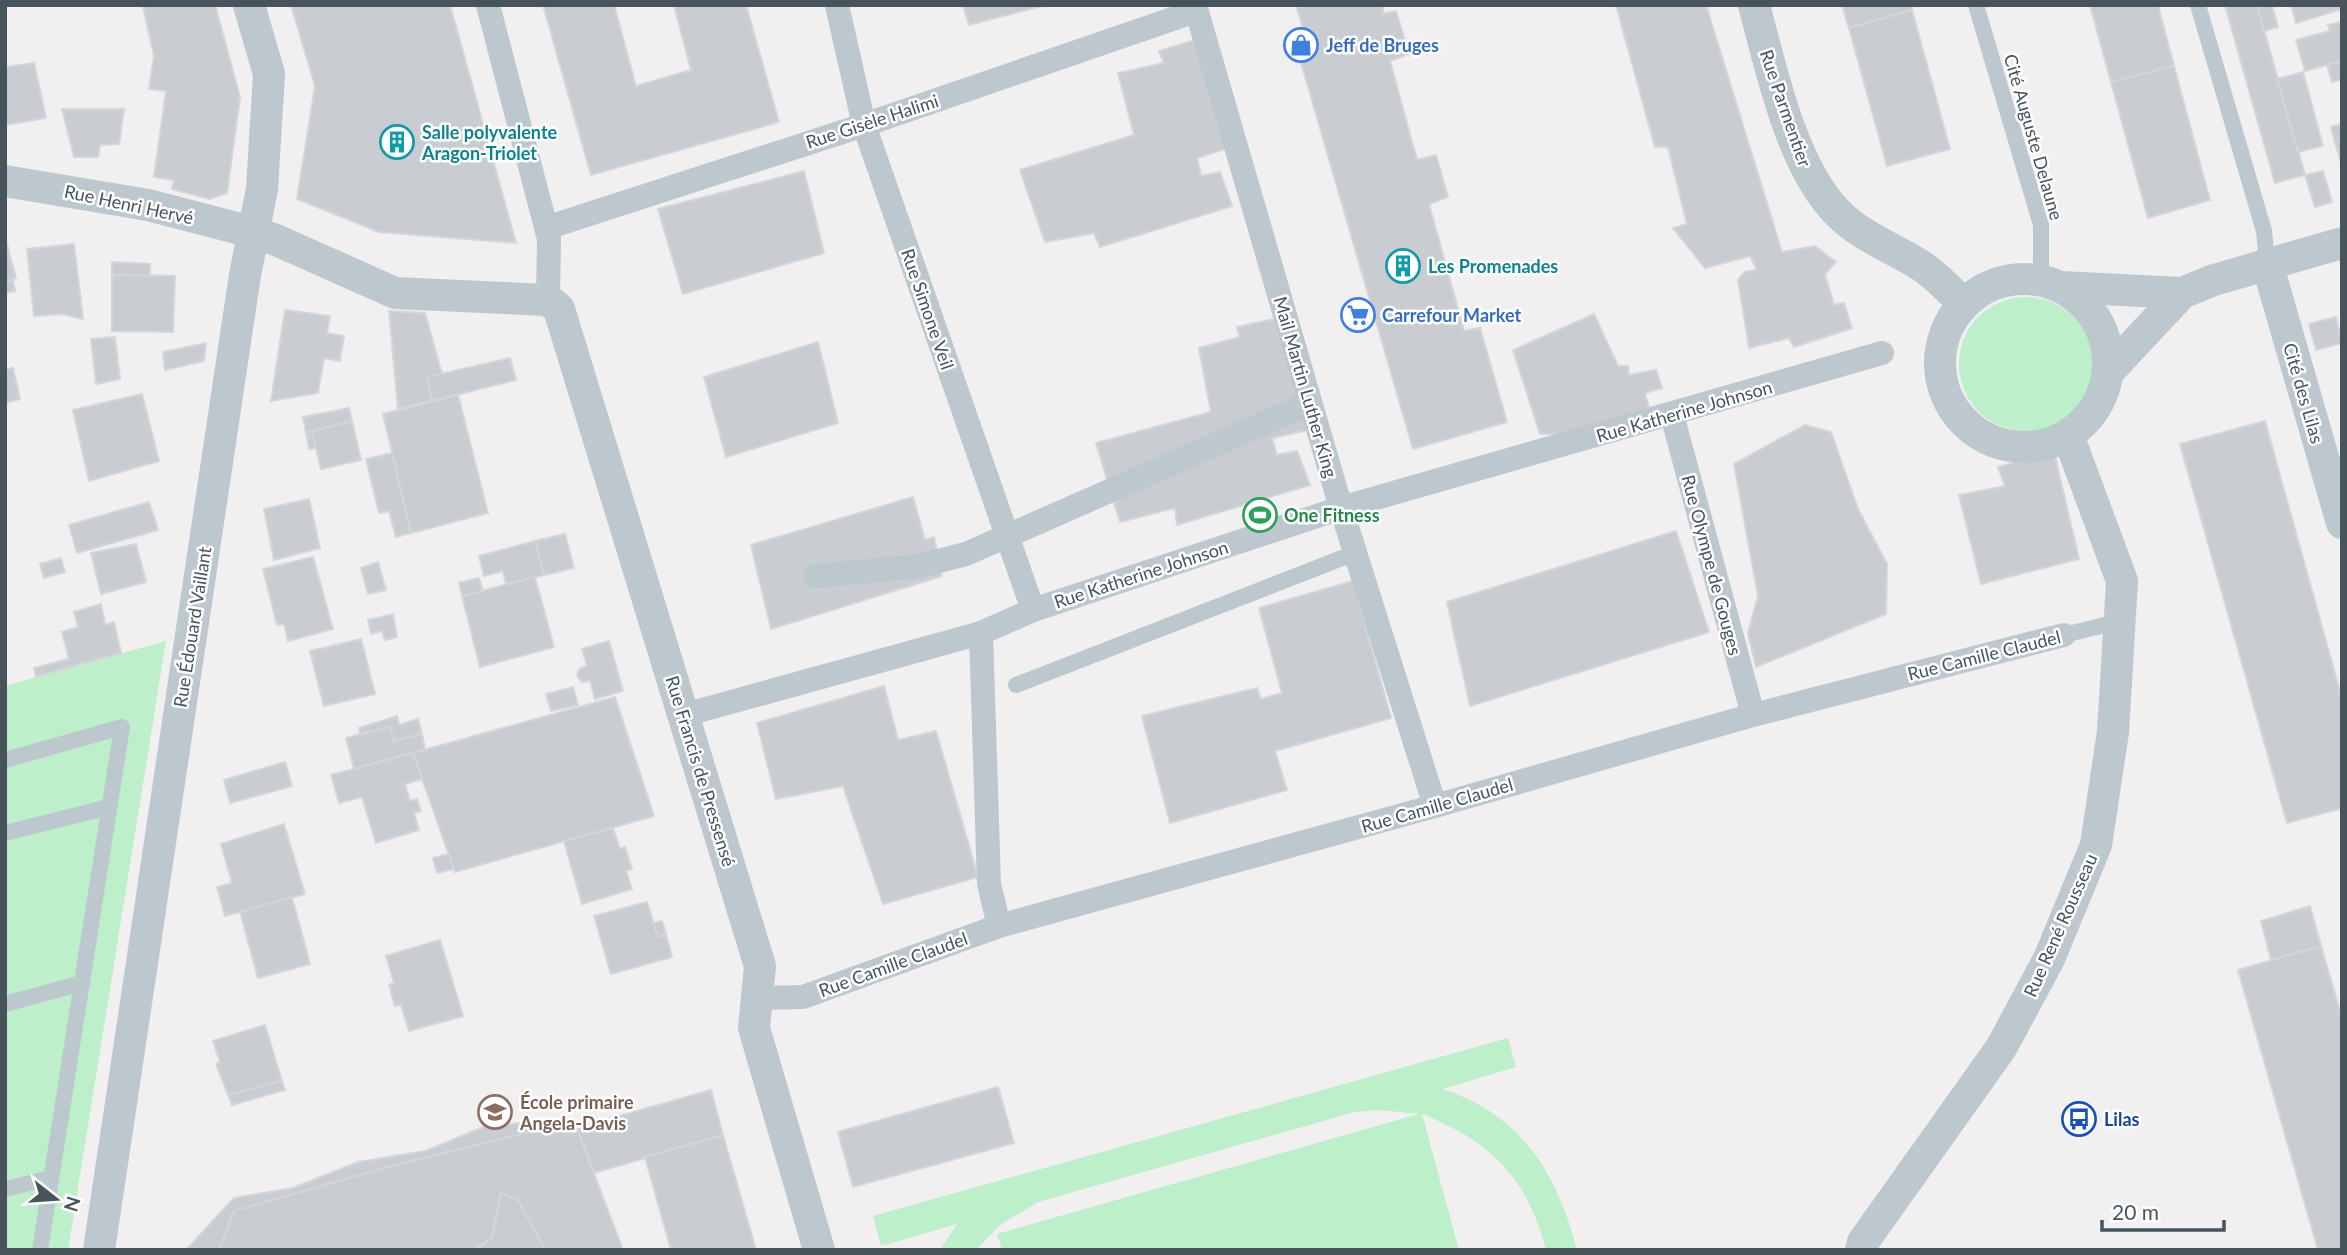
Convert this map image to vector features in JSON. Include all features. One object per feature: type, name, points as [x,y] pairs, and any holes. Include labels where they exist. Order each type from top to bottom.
[{"type":"street","name":"Rue Édouard Vaillant","points":[[99,1250],[252,232],[262,189],[269,74],[249,5]]},
{"type":"street","points":[[252,232],[395,293],[548,300],[549,239],[488,5]]},
{"type":"street","name":"Rue Simone Veil","points":[[837,5],[864,125],[1033,610]]},
{"type":"street","name":"Rue Parmentier","points":[[1754,5],[1778,94],[1809,174],[1838,214],[1878,242],[1924,267],[1964,304]]},
{"type":"street","name":"Rue Gisèle Halimi","points":[[546,228],[864,125],[1196,8]]},
{"type":"street","name":"Mail Martin Luther King","points":[[1196,8],[1341,508],[1435,806]]},
{"type":"street","name":"Rue Henri Hervé","points":[[5,181],[148,205],[252,232]]},
{"type":"street","points":[[2051,283],[2082,302],[2098,322],[2107,346],[2108,372],[2102,397],[2088,419],[2068,435],[2046,445],[2010,446],[1976,432],[1958,416],[1946,395],[1940,371],[1942,347],[1950,324],[1964,304],[1980,291],[1999,282],[2051,283],[2182,293],[2267,263],[2342,243]]},
{"type":"street","name":"Cité des Lilas","points":[[2267,263],[2342,523]]},
{"type":"street","points":[[2108,372],[2182,293]]},
{"type":"street","name":"Rue Francis de Pressensé","points":[[548,300],[559,309],[760,966],[754,1028],[819,1250]]},
{"type":"street","name":"Rue Katherine Johnson","points":[[684,715],[981,633],[1033,610],[1341,508],[1882,353]]},
{"type":"street","points":[[817,576],[919,566],[966,554],[1310,402]]},
{"type":"street","name":"Rue Olympe de Gouges","points":[[1672,415],[1752,715]]},
{"type":"street","name":"Rue René Rousseau","points":[[1861,1250],[1863,1242],[2001,1048],[2049,960],[2096,845],[2109,757],[2122,581],[2068,435]]},
{"type":"street","points":[[981,633],[989,884],[999,926]]},
{"type":"street","name":"Rue Camille Claudel","points":[[757,998],[803,997],[999,926],[1752,715],[2064,635]]},
{"type":"lane","name":"Cité Auguste Delaune","points":[[1976,5],[2041,225],[2051,283]]},
{"type":"lane","points":[[2198,5],[2264,231],[2267,263]]},
{"type":"lane","points":[[1016,685],[1355,553]]},
{"type":"lane","name":"Rue Camille Claudel","points":[[2064,635],[2121,621]]},
{"type":"lane","points":[[5,760],[122,727],[40,1250]]},
{"type":"lane","points":[[5,833],[109,807]]},
{"type":"lane","points":[[5,1004],[82,983]]},
{"type":"lane","points":[[5,1189],[51,1178]]},
{"type":"green space","points":[[2026,297],[2052,302],[2073,317],[2088,338],[2093,364],[2088,390],[2073,411],[2052,426],[2026,431],[2000,426],[1979,411],[1964,390],[1959,364],[1964,338],[1979,317],[2000,302]]},
{"type":"green space","points":[[166,641],[68,1250],[5,1250],[5,686]]},
{"type":"green space","points":[[1508,1038],[1516,1067],[1442,1089],[1470,1100],[1494,1114],[1532,1150],[1559,1196],[1577,1250],[1546,1250],[1528,1202],[1502,1165],[1467,1136],[1422,1114],[1459,1250],[1002,1250],[997,1234],[1419,1114],[1380,1110],[1355,1112],[1038,1202],[1000,1225],[976,1250],[940,1250],[957,1224],[881,1246],[873,1216]]},
{"type":"building","points":[[215,5],[240,97],[227,193],[210,199],[172,189],[174,180],[154,177],[166,91],[149,89],[154,56],[143,6]]},
{"type":"building","name":"Salle polyvalente Aragon-Triolet","points":[[291,5],[450,5],[516,243],[379,232],[297,199],[315,86]]},
{"type":"building","points":[[543,5],[614,5],[636,86],[691,70],[674,5],[746,5],[779,122],[591,175]]},
{"type":"building","points":[[963,5],[1046,5],[969,25]]},
{"type":"building","name":"Les Promenades","points":[[1305,5],[1382,5],[1384,14],[1396,11],[1409,54],[1390,61],[1417,160],[1436,155],[1448,197],[1429,204],[1464,331],[1480,328],[1507,422],[1413,449],[1298,52],[1305,36],[1297,8]]},
{"type":"building","points":[[1616,5],[1706,5],[1782,252],[1815,246],[1836,262],[1825,274],[1834,305],[1844,303],[1852,328],[1794,347],[1789,338],[1749,348],[1738,279],[1745,272],[1757,270],[1750,256],[1705,268],[1673,228],[1687,224],[1668,147],[1655,147]]},
{"type":"building","points":[[1842,5],[1911,5],[1912,10],[1849,28]]},
{"type":"building","points":[[2090,5],[2158,5],[2174,66],[2111,82]]},
{"type":"building","points":[[2225,5],[2257,5],[2305,175],[2275,183]]},
{"type":"building","points":[[2257,5],[2272,5],[2278,27],[2264,31]]},
{"type":"building","points":[[2291,5],[2342,5],[2342,9],[2296,23]]},
{"type":"building","points":[[1912,10],[1950,149],[1887,166],[1849,28]]},
{"type":"building","points":[[2342,22],[2342,61],[2305,71],[2296,40],[2330,31],[2328,25]]},
{"type":"building","points":[[1199,39],[1228,148],[1197,158],[1201,176],[1220,172],[1232,206],[1100,247],[1094,233],[1045,242],[1020,170],[1134,135],[1118,73],[1164,63],[1159,51]]},
{"type":"building","points":[[2342,61],[2342,79],[2332,82],[2327,65]]},
{"type":"building","points":[[34,63],[46,118],[5,125],[5,67]]},
{"type":"building","points":[[2174,66],[2210,200],[2148,218],[2111,82]]},
{"type":"building","points":[[2303,72],[2323,146],[2298,152],[2277,79]]},
{"type":"building","points":[[62,109],[124,109],[119,144],[100,145],[98,157],[74,157]]},
{"type":"building","points":[[2342,124],[2342,140],[2335,142],[2331,127]]},
{"type":"building","points":[[2342,140],[2342,167],[2335,142]]},
{"type":"building","points":[[804,171],[824,253],[683,294],[658,209]]},
{"type":"building","points":[[2323,171],[2332,202],[2315,207],[2305,175]]},
{"type":"building","points":[[5,237],[16,278],[5,282]]},
{"type":"building","points":[[74,244],[83,319],[61,314],[34,316],[27,249]]},
{"type":"building","points":[[112,262],[150,264],[150,276],[112,275]]},
{"type":"building","points":[[112,275],[175,276],[173,332],[112,331]]},
{"type":"building","points":[[13,280],[15,291],[5,293],[5,282]]},
{"type":"building","points":[[285,310],[330,316],[327,333],[344,336],[340,361],[324,358],[318,393],[271,401]]},
{"type":"building","points":[[389,311],[425,313],[442,374],[427,377],[432,401],[398,409]]},
{"type":"building","points":[[1594,314],[1618,366],[1628,366],[1629,375],[1656,370],[1662,388],[1645,393],[1651,416],[1579,434],[1540,434],[1513,350]]},
{"type":"building","points":[[2336,317],[2342,343],[2316,350],[2309,324]]},
{"type":"building","points":[[1274,319],[1308,430],[1272,438],[1277,455],[1297,451],[1310,485],[1177,525],[1175,508],[1120,522],[1096,443],[1211,412],[1199,348],[1240,337],[1237,327]]},
{"type":"building","points":[[115,337],[120,379],[96,384],[91,339]]},
{"type":"building","points":[[818,342],[838,423],[726,457],[704,377]]},
{"type":"building","points":[[206,343],[204,361],[165,370],[163,352]]},
{"type":"building","points":[[510,358],[516,380],[432,401],[427,377]]},
{"type":"building","points":[[13,368],[20,399],[5,403],[5,370]]},
{"type":"building","points":[[142,394],[159,461],[89,481],[73,410]]},
{"type":"building","points":[[458,395],[488,513],[411,533],[383,414]]},
{"type":"building","points":[[349,408],[352,421],[306,433],[303,417]]},
{"type":"building","points":[[352,421],[361,460],[321,469],[313,436],[307,437],[306,433]]},
{"type":"building","points":[[2265,421],[2342,699],[2342,808],[2287,823],[2180,444]]},
{"type":"building","points":[[1805,425],[1831,432],[1858,509],[1887,564],[1886,614],[1756,667],[1748,633],[1758,596],[1734,464]]},
{"type":"building","points":[[313,436],[316,448],[309,449],[307,437]]},
{"type":"building","points":[[2054,452],[2079,559],[1981,584],[1959,495],[2005,486],[1998,467]]},
{"type":"building","points":[[392,453],[411,533],[396,537],[389,511],[379,513],[366,459]]},
{"type":"building","points":[[913,497],[925,540],[934,537],[942,576],[771,629],[751,545]]},
{"type":"building","points":[[309,499],[320,548],[274,560],[264,509]]},
{"type":"building","points":[[149,502],[158,530],[77,553],[69,525]]},
{"type":"building","points":[[1676,531],[1709,632],[1470,706],[1447,602]]},
{"type":"building","points":[[565,534],[574,568],[544,575],[535,541]]},
{"type":"building","points":[[535,541],[544,575],[506,585],[503,571],[484,576],[479,556]]},
{"type":"building","points":[[136,544],[146,582],[101,594],[91,553]]},
{"type":"building","points":[[313,557],[333,629],[288,641],[284,624],[277,625],[263,569]]},
{"type":"building","points":[[61,558],[65,572],[44,578],[40,564]]},
{"type":"building","points":[[378,562],[386,590],[368,594],[361,568]]},
{"type":"building","points":[[535,577],[554,647],[480,667],[462,596]]},
{"type":"building","points":[[479,578],[483,591],[462,596],[459,583]]},
{"type":"building","points":[[1353,581],[1391,718],[1275,751],[1287,790],[1170,823],[1142,716],[1257,688],[1261,699],[1282,693],[1259,608]]},
{"type":"building","points":[[101,604],[105,625],[114,622],[121,653],[36,677],[34,668],[69,659],[62,632],[78,627],[74,612]]},
{"type":"building","points":[[393,614],[397,637],[385,640],[382,631],[371,634],[368,620]]},
{"type":"building","points":[[361,639],[375,694],[324,706],[310,651]]},
{"type":"building","points":[[609,641],[623,691],[595,699],[590,681],[582,682],[577,676],[579,669],[587,666],[582,649]]},
{"type":"building","points":[[884,686],[898,740],[936,731],[978,877],[883,904],[843,786],[776,799],[757,723]]},
{"type":"building","points":[[573,687],[578,705],[551,711],[546,694]]},
{"type":"building","points":[[615,697],[654,816],[455,872],[413,753]]},
{"type":"building","points":[[397,716],[399,725],[418,719],[422,734],[394,741],[390,727],[360,734],[359,728]]},
{"type":"building","points":[[390,727],[394,741],[422,734],[425,749],[354,769],[346,738]]},
{"type":"building","points":[[413,753],[422,779],[405,784],[410,801],[417,799],[421,811],[414,813],[419,830],[376,843],[362,797],[339,803],[331,775]]},
{"type":"building","points":[[285,762],[292,786],[230,803],[224,780]]},
{"type":"building","points":[[284,824],[305,894],[225,916],[217,887],[232,883],[221,844]]},
{"type":"building","points":[[613,828],[620,849],[625,847],[632,869],[626,871],[632,889],[582,904],[564,841]]},
{"type":"building","points":[[449,854],[454,869],[437,873],[433,858]]},
{"type":"building","points":[[292,897],[310,964],[258,978],[240,912]]},
{"type":"building","points":[[647,902],[658,937],[666,934],[672,957],[611,974],[594,916]]},
{"type":"building","points":[[2310,906],[2321,946],[2271,960],[2261,921]]},
{"type":"building","points":[[662,921],[666,934],[658,937],[653,923]]},
{"type":"building","points":[[440,940],[463,1016],[409,1031],[401,1005],[395,1006],[389,985],[394,983],[386,956]]},
{"type":"building","points":[[2321,946],[2342,1018],[2342,1250],[2318,1250],[2238,970]]},
{"type":"building","points":[[265,1025],[282,1081],[228,1095],[216,1064],[220,1062],[213,1041]]},
{"type":"building","points":[[282,1081],[285,1090],[232,1105],[228,1095]]},
{"type":"building","points":[[998,1087],[1014,1143],[853,1187],[838,1132]]},
{"type":"building","points":[[711,1090],[723,1135],[594,1173],[577,1128]]},
{"type":"building","points":[[538,1121],[542,1130],[388,1167],[234,1211],[219,1250],[186,1250],[234,1198],[293,1188],[358,1162],[425,1151],[484,1127]]},
{"type":"building","points":[[574,1121],[623,1250],[545,1250],[518,1200],[501,1193],[492,1238],[472,1250],[219,1250],[234,1211],[388,1167]]},
{"type":"building","points":[[723,1135],[756,1250],[671,1250],[645,1157]]},
{"type":"building","points":[[501,1193],[518,1200],[545,1250],[476,1250],[492,1238]]},
{"type":"place","name":"Jeff de Bruges","points":[[1301,45]]},
{"type":"place","name":"Salle polyvalente Aragon-Triolet","points":[[397,142]]},
{"type":"place","name":"Les Promenades","points":[[1403,266]]},
{"type":"place","name":"Carrefour Market","points":[[1358,315]]},
{"type":"place","name":"One Fitness","points":[[1260,515]]},
{"type":"place","name":"École primaire Angela-Davis","points":[[495,1112]]},
{"type":"place","name":"Lilas","points":[[2079,1119]]}]
